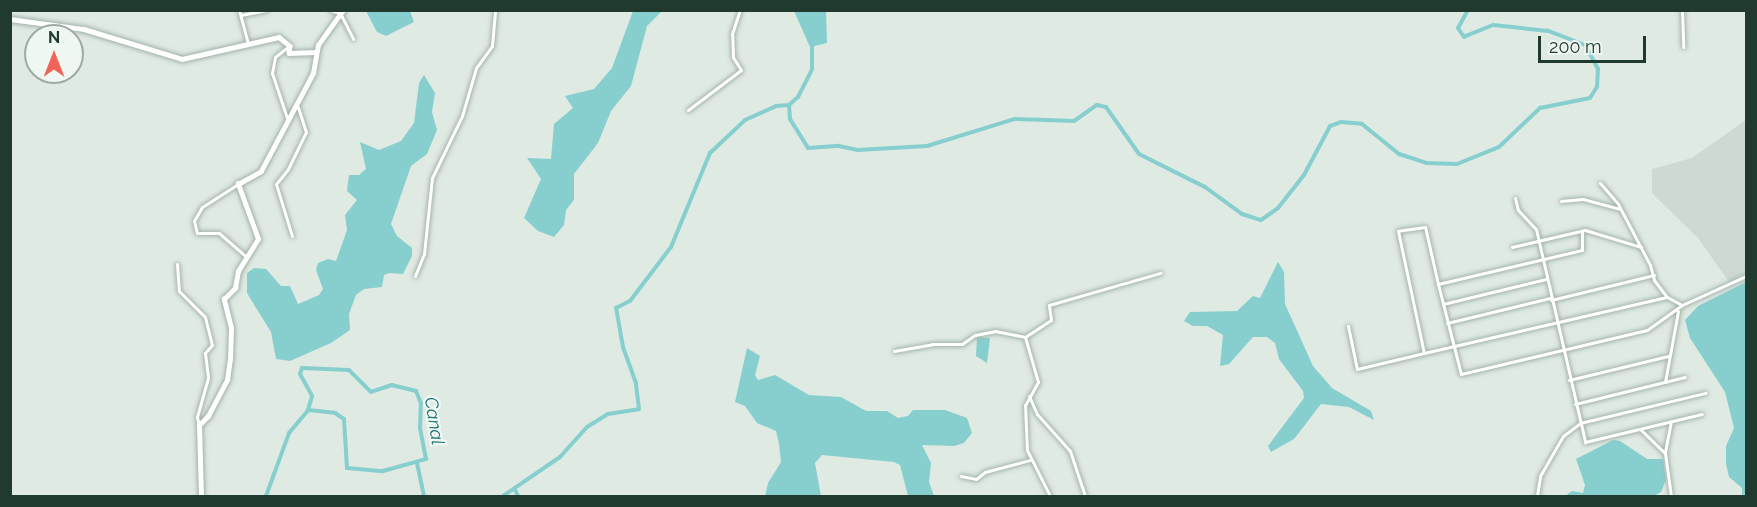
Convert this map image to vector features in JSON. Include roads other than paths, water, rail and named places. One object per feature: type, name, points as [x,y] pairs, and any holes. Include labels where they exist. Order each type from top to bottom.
[{"type":"street","points":[[239,10],[248,43]]},
{"type":"street","points":[[241,15],[267,10]]},
{"type":"street","points":[[330,10],[341,12]]},
{"type":"street","points":[[415,276],[424,254],[432,178],[462,116],[476,68],[492,46],[495,10]]},
{"type":"street","points":[[688,110],[741,70],[733,57],[732,33],[740,10]]},
{"type":"street","points":[[1682,10],[1683,47]]},
{"type":"street","points":[[341,12],[353,39]]},
{"type":"street","points":[[292,236],[276,184],[288,169],[304,136],[298,108],[302,90],[313,73],[316,52],[341,12]]},
{"type":"street","points":[[10,19],[84,28],[182,59],[279,37],[290,46],[292,54],[316,52]]},
{"type":"street","points":[[287,118],[272,73],[275,57],[290,46]]},
{"type":"street","points":[[247,257],[219,233],[197,232],[194,221],[202,207],[261,171],[287,118],[298,108]]},
{"type":"street","points":[[1600,183],[1621,210],[1655,275],[1654,280],[1667,297],[1682,305]]},
{"type":"street","points":[[199,425],[208,416],[227,380],[231,328],[224,299],[235,288],[238,271],[258,239],[238,184]]},
{"type":"street","points":[[1515,198],[1518,210],[1536,229],[1585,442],[1702,414]]},
{"type":"street","points":[[1561,201],[1583,199],[1621,210]]},
{"type":"street","points":[[1424,353],[1398,231],[1425,227],[1461,374],[1647,330],[1682,305],[1746,276]]},
{"type":"street","points":[[1512,247],[1582,231],[1641,247]]},
{"type":"street","points":[[1438,284],[1582,250],[1582,231]]},
{"type":"street","points":[[177,264],[179,291],[205,317],[212,345],[206,353],[208,378],[197,417],[201,496]]},
{"type":"street","points":[[894,351],[932,344],[962,344],[975,335],[995,331],[1025,337],[1051,320],[1049,305],[1160,273]]},
{"type":"street","points":[[1447,322],[1655,275]]},
{"type":"street","points":[[1443,304],[1546,279]]},
{"type":"street","points":[[1348,326],[1357,369],[1667,297]]},
{"type":"street","points":[[1665,382],[1668,356],[1678,322],[1678,309]]},
{"type":"street","points":[[1025,337],[1038,375],[1036,387],[1029,396],[1025,413],[1030,460],[1050,496]]},
{"type":"street","points":[[1569,380],[1668,356]]},
{"type":"street","points":[[1575,404],[1685,377]]},
{"type":"street","points":[[1537,496],[1540,476],[1563,436],[1580,423],[1705,393]]},
{"type":"street","points":[[1029,396],[1037,414],[1070,451],[1085,496]]},
{"type":"street","points":[[1671,422],[1665,453],[1671,496]]},
{"type":"street","points":[[1640,429],[1665,453]]},
{"type":"street","points":[[961,476],[976,479],[985,472],[1030,460]]},
{"type":"water","points":[[366,11],[410,11],[414,22],[386,36],[377,32]]},
{"type":"water","points":[[633,11],[662,11],[647,26],[631,86],[611,111],[598,143],[574,174],[574,200],[566,210],[564,225],[554,237],[538,231],[524,218],[541,179],[527,158],[551,159],[554,124],[573,108],[565,96],[594,89],[612,68]]},
{"type":"water","points":[[794,11],[826,11],[827,43],[810,47]]},
{"type":"water","points":[[424,75],[435,93],[432,112],[437,130],[427,154],[411,166],[391,224],[397,236],[412,248],[412,256],[403,274],[384,275],[382,287],[364,289],[356,295],[349,314],[350,330],[331,343],[290,361],[276,359],[271,332],[247,293],[247,273],[254,268],[266,269],[281,286],[290,286],[298,304],[319,295],[323,289],[316,270],[318,263],[328,259],[336,261],[347,230],[345,215],[357,200],[347,191],[349,175],[359,175],[366,169],[360,142],[379,150],[401,141],[414,123],[419,83]]},
{"type":"water","points":[[1278,262],[1284,272],[1285,304],[1313,366],[1332,388],[1371,411],[1374,420],[1349,407],[1321,404],[1294,439],[1271,452],[1268,446],[1304,398],[1303,391],[1279,359],[1275,343],[1267,337],[1253,337],[1229,364],[1220,366],[1223,335],[1207,326],[1193,326],[1184,321],[1190,312],[1237,311],[1253,296],[1260,298]]},
{"type":"water","points":[[1746,282],[1746,496],[1742,496],[1742,488],[1729,477],[1726,464],[1726,446],[1734,428],[1725,392],[1690,338],[1685,320],[1698,306]]},
{"type":"water","points":[[977,337],[990,338],[987,363],[976,356]]},
{"type":"water","points":[[747,348],[760,356],[755,375],[758,380],[775,375],[809,395],[841,397],[866,411],[887,411],[898,418],[908,416],[913,410],[945,410],[967,418],[972,433],[964,443],[954,446],[922,445],[931,463],[929,482],[934,496],[908,496],[900,465],[894,462],[822,455],[815,463],[821,496],[765,496],[768,483],[781,462],[779,444],[776,431],[757,423],[745,406],[735,402]]},
{"type":"water","points":[[1613,440],[1620,441],[1647,459],[1663,459],[1666,480],[1661,492],[1654,496],[1565,496],[1572,491],[1583,493],[1585,485],[1576,459]]},
{"type":"waterway","points":[[789,105],[790,119],[808,148],[839,146],[858,150],[927,146],[1015,119],[1074,121],[1097,105],[1106,107],[1139,154],[1205,187],[1242,214],[1261,220],[1278,208],[1304,175],[1330,126],[1341,122],[1362,124],[1399,154],[1426,163],[1457,164],[1499,147],[1540,108],[1590,98],[1597,87],[1598,69],[1585,45],[1548,31],[1493,25],[1464,37],[1458,28],[1468,10]]},
{"type":"waterway","points":[[503,496],[560,457],[587,427],[608,414],[639,409],[636,383],[623,347],[616,308],[630,301],[671,247],[710,153],[745,120],[776,106],[789,105],[798,97],[812,69],[812,43]]},
{"type":"waterway","name":"Canal","points":[[266,496],[289,433],[308,410],[335,413],[344,419],[347,468],[383,471],[426,459],[420,429],[421,403],[416,391],[392,385],[371,392],[349,370],[302,368],[300,374],[312,396],[308,410]]},
{"type":"waterway","points":[[417,463],[424,496]]},
{"type":"waterway","points":[[515,490],[518,496]]}]
